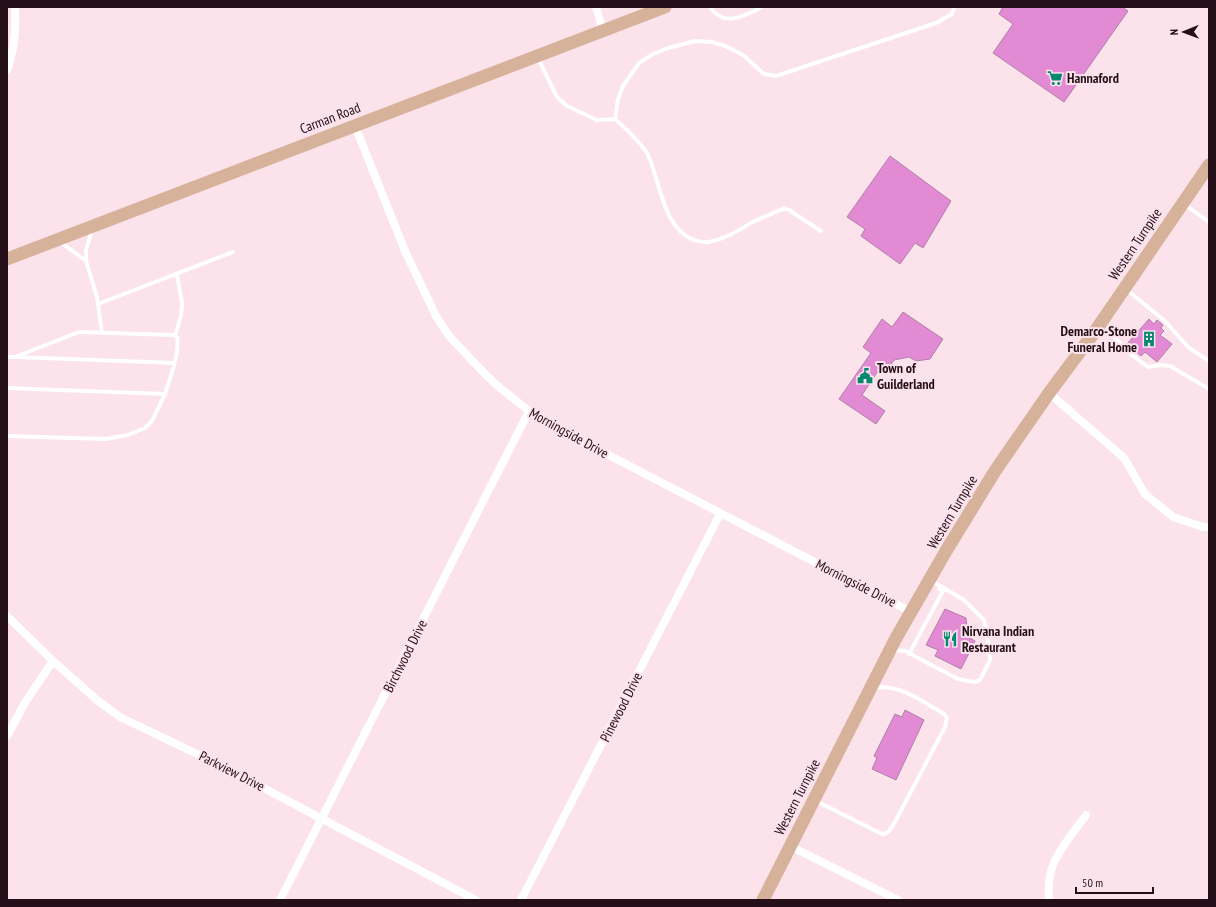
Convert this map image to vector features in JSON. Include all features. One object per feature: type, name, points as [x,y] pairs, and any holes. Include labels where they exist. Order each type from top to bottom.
[{"type":"main road","name":"Carman Road","points":[[7,259],[665,7]]},
{"type":"main road","name":"Western Turnpike","points":[[763,900],[890,650],[911,612],[934,585],[995,471],[1098,326],[1209,164]]},
{"type":"street","points":[[7,70],[13,44],[15,7]]},
{"type":"street","points":[[596,7],[603,31]]},
{"type":"street","name":"Morningside Drive","points":[[355,126],[405,251],[436,316],[459,348],[485,374],[529,411],[574,437],[911,612]]},
{"type":"street","points":[[1049,393],[1124,458],[1145,494],[1173,517],[1203,527],[1209,527]]},
{"type":"street","name":"Birchwood Drive","points":[[280,900],[529,411]]},
{"type":"street","name":"Pinewood Drive","points":[[521,900],[720,514]]},
{"type":"street","name":"Parkview Drive","points":[[7,616],[53,661],[97,700],[120,717],[216,763],[476,900]]},
{"type":"street","points":[[7,736],[26,701],[53,661]]},
{"type":"street","points":[[1049,900],[1049,883],[1053,866],[1086,815]]},
{"type":"street","points":[[790,846],[898,900]]},
{"type":"lane","points":[[710,7],[715,14],[726,18],[740,18],[762,7]]},
{"type":"lane","points":[[615,119],[618,99],[623,86],[639,63],[653,54],[668,48],[695,41],[712,42],[725,46],[743,55],[764,74],[776,76],[936,23],[952,14],[954,7]]},
{"type":"lane","points":[[537,56],[557,97],[567,106],[597,120],[615,119],[648,153],[667,209],[675,226],[688,238],[701,242],[709,242],[735,233],[784,208],[822,231]]},
{"type":"lane","points":[[1182,202],[1209,222]]},
{"type":"lane","points":[[93,226],[86,250],[86,261],[98,304],[102,333]]},
{"type":"lane","points":[[57,240],[86,261]]},
{"type":"lane","points":[[98,304],[233,252]]},
{"type":"lane","points":[[175,336],[182,316],[182,302],[177,274]]},
{"type":"lane","points":[[1124,288],[1165,321],[1188,347],[1209,361]]},
{"type":"lane","points":[[1098,326],[1113,336],[1132,355],[1148,367],[1161,365],[1170,366],[1209,389]]},
{"type":"lane","points":[[7,436],[106,439],[128,435],[145,428],[152,421],[165,394],[174,363],[178,342],[177,337],[173,334],[79,332],[73,333],[15,357]]},
{"type":"lane","points":[[7,357],[174,363]]},
{"type":"lane","points":[[7,388],[165,394]]},
{"type":"lane","points":[[934,585],[944,588]]},
{"type":"lane","points":[[890,650],[905,651],[958,679],[974,682],[980,680],[990,660],[984,620],[964,600],[944,588],[934,585]]},
{"type":"lane","points":[[909,654],[944,588]]},
{"type":"lane","points":[[814,799],[882,834],[885,834],[895,822],[945,727],[947,718],[944,714],[899,690],[888,687],[870,689]]},
{"type":"building","name":"Hannaford","points":[[1003,7],[1122,7],[1128,11],[1064,102],[993,53],[1013,24],[999,14]]},
{"type":"building","points":[[890,156],[951,201],[923,248],[915,243],[900,264],[861,236],[865,229],[847,217]]},
{"type":"building","name":"Town of Guilderland","points":[[903,312],[943,339],[930,359],[916,361],[909,357],[894,360],[890,366],[884,362],[862,395],[885,411],[876,424],[839,399],[871,353],[863,347],[882,319],[892,327]]},
{"type":"building","name":"Demarco-Stone Funeral Home","points":[[1149,319],[1154,324],[1157,320],[1163,325],[1161,328],[1164,331],[1160,335],[1172,344],[1157,362],[1145,352],[1141,356],[1127,344]]},
{"type":"building","name":"Nirvana Indian Restaurant","points":[[945,609],[966,618],[968,637],[975,641],[961,669],[935,656],[938,650],[926,645]]},
{"type":"building","points":[[905,710],[924,720],[896,780],[872,769],[877,758],[874,756],[895,714],[902,717]]},
{"type":"place","name":"Hannaford","points":[[1055,78]]},
{"type":"place","name":"Demarco-Stone Funeral Home","points":[[1149,339]]},
{"type":"place","name":"Town of Guilderland","points":[[865,376]]},
{"type":"place","name":"Nirvana Indian Restaurant","points":[[950,639]]}]
